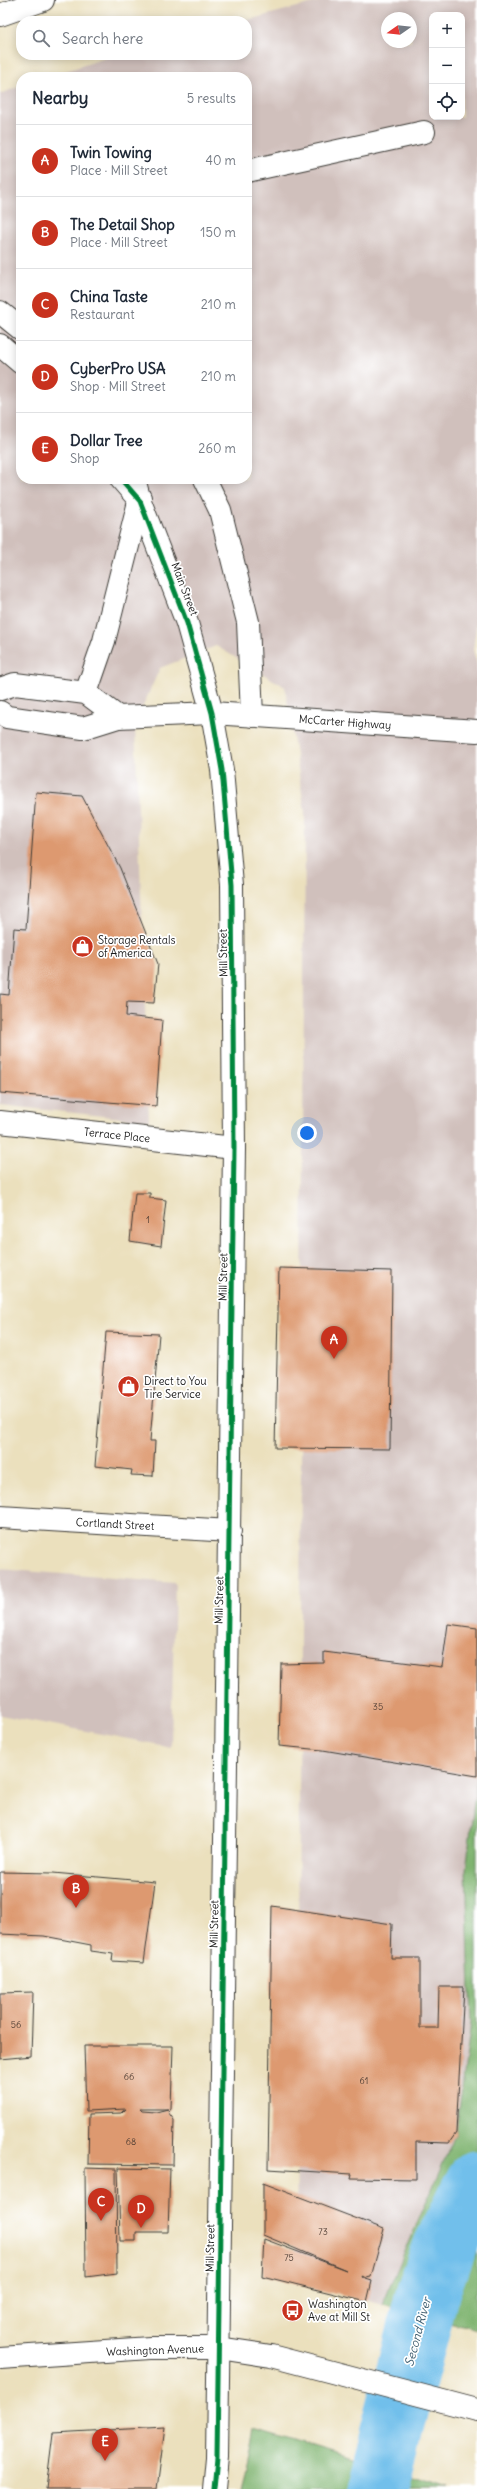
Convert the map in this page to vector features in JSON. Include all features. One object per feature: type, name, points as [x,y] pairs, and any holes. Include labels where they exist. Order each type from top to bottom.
[{"type":"main road","points":[[0,15],[43,0]]},
{"type":"main road","points":[[252,170],[424,132]]},
{"type":"main road","points":[[0,312],[16,325]]},
{"type":"main road","points":[[0,345],[16,359]]},
{"type":"main road","name":"Main Street","points":[[125,484],[140,501],[188,623],[212,713]]},
{"type":"main road","points":[[135,484],[140,501]]},
{"type":"main road","points":[[86,692],[104,641],[140,501],[142,484]]},
{"type":"main road","points":[[207,484],[220,510],[248,622],[252,716]]},
{"type":"main road","points":[[0,689],[15,684],[86,692],[118,716]]},
{"type":"main road","name":"McCarter Highway","points":[[0,712],[7,717],[83,728],[118,716],[212,713],[477,731]]},
{"type":"main road","name":"Mill Street","points":[[212,713],[224,785],[232,885],[234,1148],[219,2348],[214,2489]]},
{"type":"main road","name":"Terrace Place","points":[[0,1122],[234,1148]]},
{"type":"main road","name":"Cortlandt Street","points":[[0,1517],[230,1531]]},
{"type":"main road","name":"Washington Avenue","points":[[0,2358],[150,2348],[219,2348],[271,2356],[477,2410]]},
{"type":"shaded area","points":[[324,0],[477,0],[477,621],[473,650],[477,664],[477,1777],[466,1870],[471,2022],[456,2133],[382,2305],[296,2279],[305,812],[285,687],[216,646],[160,668],[135,724],[149,1121],[0,1105],[0,94],[16,88],[16,484],[252,484],[252,72],[63,72],[99,60],[252,60],[252,19]]},
{"type":"shaded area","points":[[0,1569],[175,1583],[171,1747],[0,1715]]},
{"type":"green space","points":[[477,1777],[477,2330],[382,2305],[456,2133],[471,2022],[466,1870]]},
{"type":"green space","points":[[254,2428],[449,2488],[241,2489]]},
{"type":"building","name":"Storage Rentals of America","points":[[36,792],[82,796],[120,868],[158,964],[154,1003],[127,1002],[126,1016],[162,1020],[156,1106],[0,1093],[0,994],[9,995],[14,928],[26,929]]},
{"type":"building","points":[[135,1193],[150,1193],[150,1198],[166,1200],[161,1246],[130,1241]]},
{"type":"building","points":[[279,1268],[392,1271],[390,1449],[275,1448]]},
{"type":"building","name":"Direct to You Tire Service","points":[[106,1332],[159,1334],[150,1441],[155,1441],[153,1476],[131,1475],[132,1470],[95,1466]]},
{"type":"building","points":[[448,1624],[477,1628],[477,1776],[323,1750],[279,1746],[281,1664],[324,1663],[324,1652],[442,1667]]},
{"type":"building","points":[[0,1872],[53,1873],[155,1882],[144,1963],[112,1961],[113,1954],[91,1951],[91,1945],[44,1936],[0,1934]]},
{"type":"building","points":[[272,1906],[392,1924],[391,1958],[420,1958],[420,2028],[438,2028],[439,1987],[464,1987],[456,2133],[449,2143],[416,2142],[416,2179],[351,2178],[352,2174],[268,2169]]},
{"type":"building","points":[[33,1992],[31,2056],[0,2059],[0,1993]]},
{"type":"building","points":[[84,2046],[173,2046],[171,2108],[168,2112],[174,2120],[173,2165],[88,2164],[89,2114],[122,2113],[126,2109],[86,2111]],"holes":[[[140,2109],[168,2109],[156,2112],[142,2111]]]},
{"type":"building","points":[[85,2168],[116,2169],[117,2273],[86,2277]]},
{"type":"building","points":[[118,2168],[170,2169],[168,2232],[136,2232],[136,2241],[120,2241]]},
{"type":"building","points":[[263,2183],[384,2229],[371,2277],[366,2278],[362,2276],[363,2278],[372,2281],[367,2302],[262,2276],[264,2239],[346,2270],[263,2235]]},
{"type":"building","points":[[165,2427],[157,2489],[46,2489],[53,2433]]},
{"type":"waterway","name":"Second River","points":[[377,2489],[427,2295],[443,2250],[477,2182]]},
{"type":"cycle path","points":[[125,484],[140,501],[187,623],[212,713],[222,770],[232,885],[234,1148],[217,2457],[214,2489]]},
{"type":"place","name":"Storage Rentals of America","points":[[82,946]]},
{"type":"place","name":"Twin Towing","points":[[334,1359]]},
{"type":"place","name":"Direct to You Tire Service","points":[[128,1387]]},
{"type":"place","name":"The Detail Shop","points":[[76,1908]]},
{"type":"place","name":"China Taste","points":[[101,2221]]},
{"type":"place","name":"CyberPro USA","points":[[141,2228]]},
{"type":"place","name":"Washington Ave at Mill St","points":[[293,2310]]},
{"type":"place","name":"Dollar Tree","points":[[105,2461]]}]
